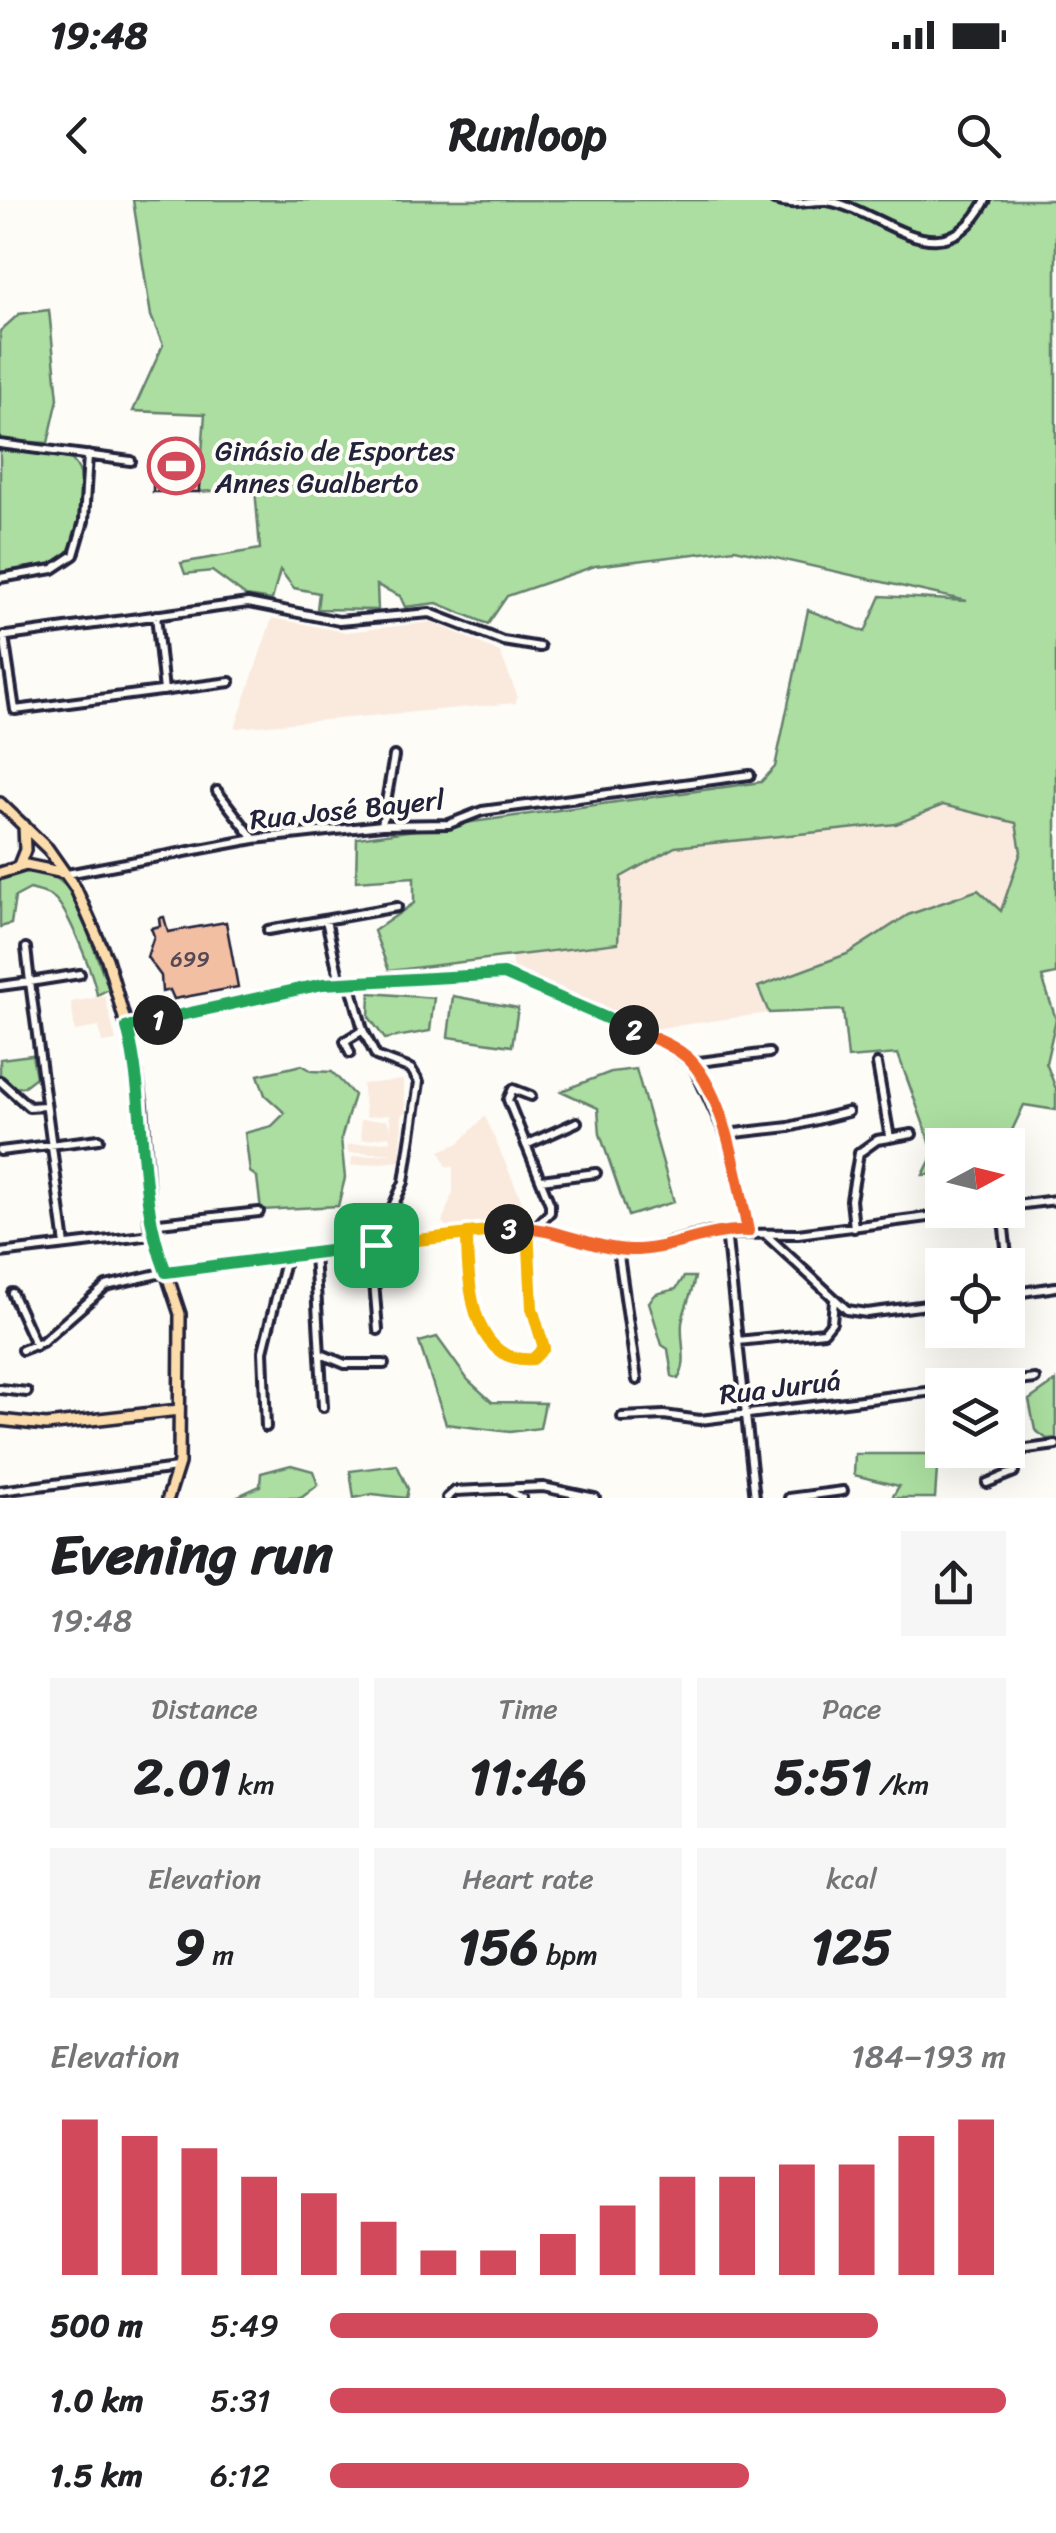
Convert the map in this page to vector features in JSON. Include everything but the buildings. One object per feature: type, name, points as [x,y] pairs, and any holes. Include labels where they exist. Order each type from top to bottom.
[{"type":"main road","points":[[0,803],[24,824],[67,874],[101,944],[127,1027],[140,1087],[151,1229],[180,1314],[178,1468],[168,1498]]},
{"type":"main road","points":[[18,866],[25,850],[24,824]]},
{"type":"main road","points":[[0,874],[18,866],[67,874]]},
{"type":"main road","points":[[0,1420],[56,1425],[179,1410]]},
{"type":"street","points":[[774,200],[795,207],[811,200],[830,201],[900,234],[938,240],[973,225],[986,200]]},
{"type":"street","points":[[0,444],[131,461]]},
{"type":"street","points":[[0,578],[53,568],[74,555],[84,521],[88,454]]},
{"type":"street","points":[[230,682],[14,710],[2,636],[243,604],[348,621],[430,613],[503,641],[540,647]]},
{"type":"street","points":[[156,615],[164,690]]},
{"type":"street","points":[[382,826],[394,756]]},
{"type":"street","name":"Rua José Bayerl","points":[[67,874],[254,839],[382,826],[449,824],[482,811],[750,776]]},
{"type":"street","points":[[217,791],[254,839]]},
{"type":"street","points":[[268,930],[397,907]]},
{"type":"street","points":[[326,920],[340,982]]},
{"type":"street","points":[[26,948],[64,1246]]},
{"type":"street","points":[[0,986],[80,974]]},
{"type":"street","points":[[127,1027],[340,982],[504,974],[666,1044],[692,1063],[726,1134],[748,1231]]},
{"type":"street","points":[[350,982],[363,1030],[376,1056],[412,1068],[418,1082],[407,1168],[373,1245],[378,1330]]},
{"type":"street","points":[[350,1053],[345,1040],[363,1030]]},
{"type":"street","points":[[692,1063],[769,1053]]},
{"type":"street","points":[[876,1064],[890,1138]]},
{"type":"street","points":[[0,1081],[29,1107],[46,1106]]},
{"type":"street","points":[[467,1233],[470,1282],[485,1335],[500,1351],[518,1360],[533,1359],[543,1351],[532,1308],[532,1227],[551,1209],[508,1095],[518,1088],[531,1096]]},
{"type":"street","points":[[726,1134],[789,1127],[848,1112]]},
{"type":"street","points":[[526,1144],[576,1122]]},
{"type":"street","points":[[854,1228],[850,1200],[859,1153],[870,1143],[912,1134]]},
{"type":"street","points":[[0,1151],[99,1139]]},
{"type":"street","points":[[540,1180],[596,1173]]},
{"type":"street","points":[[1025,1205],[1056,1200]]},
{"type":"street","points":[[0,1253],[64,1246],[259,1212]]},
{"type":"street","points":[[22,1350],[36,1346],[106,1286],[166,1272],[532,1227],[618,1249],[655,1248],[698,1234],[798,1234],[925,1218]]},
{"type":"street","points":[[726,1232],[755,1498]]},
{"type":"street","points":[[764,1233],[834,1301],[860,1313],[925,1305]]},
{"type":"street","points":[[618,1249],[637,1380]]},
{"type":"street","points":[[314,1254],[323,1407]]},
{"type":"street","points":[[266,1427],[264,1351],[286,1257]]},
{"type":"street","points":[[1025,1292],[1056,1287]]},
{"type":"street","points":[[12,1293],[36,1346]]},
{"type":"street","points":[[738,1341],[824,1332],[832,1322],[834,1301]]},
{"type":"street","points":[[320,1354],[352,1366],[384,1364]]},
{"type":"street","points":[[1025,1381],[1035,1379]]},
{"type":"street","points":[[0,1389],[27,1392]]},
{"type":"street","name":"Rua Juruá","points":[[622,1417],[664,1414],[700,1420],[925,1392]]},
{"type":"street","points":[[1025,1449],[1056,1446]]},
{"type":"street","points":[[0,1490],[178,1468]]},
{"type":"street","points":[[987,1483],[1012,1476],[1012,1468]]},
{"type":"street","points":[[447,1498],[456,1491],[508,1493],[543,1487],[595,1498]]},
{"type":"street","points":[[789,1498],[843,1491]]},
{"type":"street","points":[[508,1493],[522,1498]]},
{"type":"shaded area","points":[[272,618],[346,632],[432,622],[500,652],[517,695],[516,703],[235,728]]},
{"type":"shaded area","points":[[943,805],[1016,823],[1021,852],[1001,912],[908,915],[847,954],[758,987],[769,1013],[646,1030],[514,978],[511,956],[618,943],[621,877],[675,847],[896,824]]},
{"type":"shaded area","points":[[105,996],[116,1041],[102,1043],[99,1027],[75,1031],[71,1002]]},
{"type":"shaded area","points":[[403,1080],[406,1113],[402,1114],[401,1161],[351,1166],[352,1157],[392,1153],[348,1153],[347,1145],[390,1141],[389,1136],[362,1140],[360,1120],[387,1120],[391,1130],[389,1115],[366,1117],[362,1084]]},
{"type":"shaded area","points":[[485,1116],[530,1220],[449,1230],[442,1222],[453,1192],[453,1167],[446,1166],[440,1151],[459,1143]]},
{"type":"green space","points":[[133,200],[1056,200],[1056,974],[1042,977],[1056,1019],[1046,1063],[1056,1089],[1056,1110],[1024,1105],[1013,1128],[925,1128],[898,1054],[848,1058],[843,1010],[769,1013],[758,987],[847,954],[908,915],[978,890],[1001,911],[1021,852],[1016,823],[943,805],[896,824],[675,847],[621,877],[618,943],[389,971],[374,931],[414,903],[414,877],[356,881],[357,838],[761,782],[775,767],[808,610],[865,632],[881,596],[967,601],[735,549],[595,566],[507,596],[488,624],[437,603],[405,607],[400,596],[377,585],[378,610],[317,609],[319,593],[294,588],[280,570],[272,600],[246,596],[212,571],[185,574],[181,563],[260,549],[255,488],[199,492],[205,414],[133,411],[163,345],[151,316]]},
{"type":"green space","points":[[49,310],[58,399],[48,443],[0,440],[0,331],[19,314]]},
{"type":"green space","points":[[10,445],[72,460],[81,475],[82,498],[74,540],[60,560],[36,569],[0,574],[0,447]]},
{"type":"green space","points":[[30,870],[54,876],[73,892],[109,989],[97,995],[73,929],[52,896],[30,889],[15,897],[11,924],[0,927],[0,879]]},
{"type":"green space","points":[[370,993],[434,998],[430,1031],[385,1039],[369,1017]]},
{"type":"green space","points":[[453,996],[518,1008],[512,1046],[448,1037]]},
{"type":"green space","points":[[32,1055],[36,1077],[23,1087],[13,1088],[0,1074],[0,1059]]},
{"type":"green space","points":[[302,1065],[312,1071],[332,1072],[354,1095],[341,1139],[345,1178],[338,1206],[261,1210],[257,1177],[250,1172],[245,1133],[272,1126],[285,1113],[265,1095],[258,1075]]},
{"type":"green space","points":[[636,1069],[674,1202],[628,1216],[600,1134],[598,1108],[561,1091],[611,1072]]},
{"type":"green space","points":[[684,1277],[695,1277],[682,1323],[684,1359],[678,1379],[672,1376],[668,1349],[662,1345],[649,1302],[656,1294],[676,1289]]},
{"type":"green space","points":[[437,1337],[468,1380],[492,1402],[545,1403],[540,1428],[510,1432],[446,1424],[419,1342]]},
{"type":"green space","points":[[1056,1381],[1056,1438],[1047,1439],[1035,1430],[1029,1400]]},
{"type":"green space","points":[[855,1454],[925,1454],[925,1468],[937,1468],[935,1498],[892,1498],[899,1486],[854,1475]]},
{"type":"green space","points":[[291,1465],[313,1471],[318,1485],[301,1498],[234,1498],[260,1486],[261,1473]]},
{"type":"green space","points":[[397,1465],[408,1489],[406,1498],[373,1494],[354,1498],[350,1471]]},
{"type":"place","name":"Ginásio de Esportes Annes Gualberto","points":[[176,466]]},
{"type":"route","points":[[376,1245],[166,1272],[150,1224],[140,1087],[127,1027],[323,984],[422,982],[504,974],[666,1044],[692,1063],[726,1134],[748,1231],[706,1233],[642,1250],[605,1247],[536,1226],[467,1233],[468,1273],[480,1325],[500,1351],[510,1358],[526,1360],[538,1357],[544,1348],[532,1308],[528,1227],[467,1233],[376,1245]]}]
